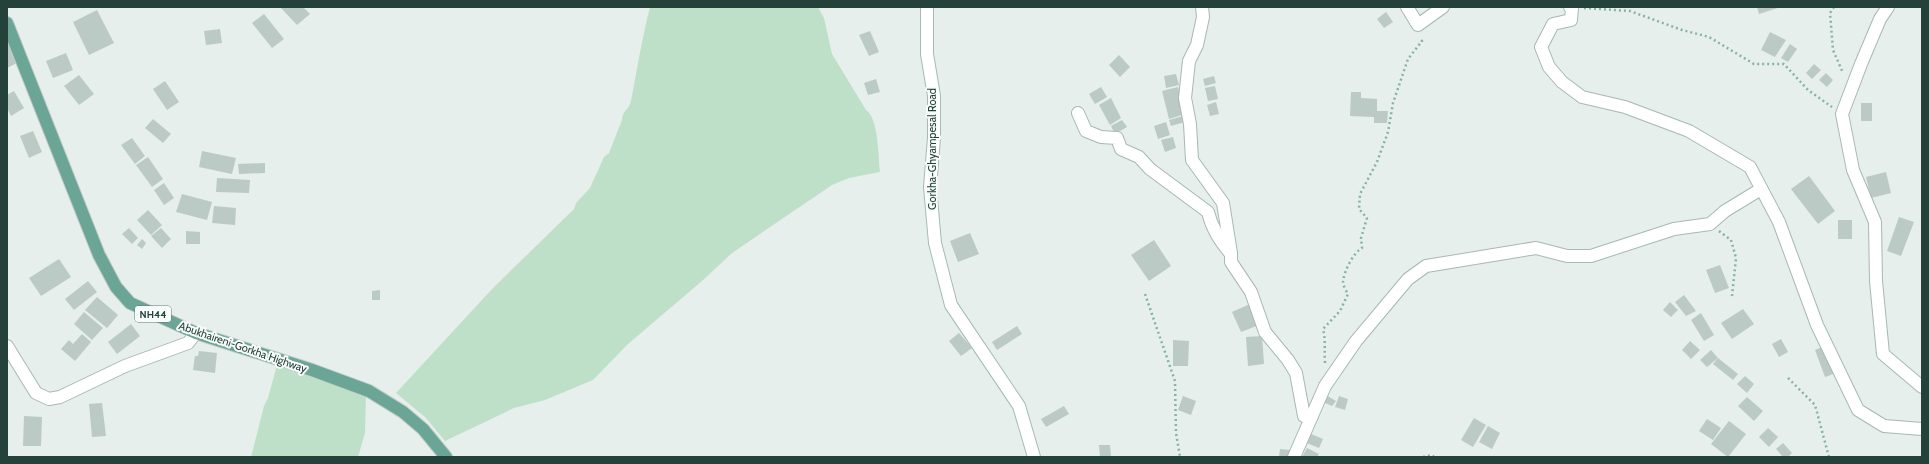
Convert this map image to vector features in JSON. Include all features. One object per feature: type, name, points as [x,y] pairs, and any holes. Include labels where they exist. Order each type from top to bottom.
[{"type":"main road","name":"Abukhaireni-Gorkha Highway","points":[[7,23],[98,256],[116,287],[130,303],[196,333],[312,370],[369,391],[403,412],[418,425],[446,457]]},
{"type":"street","name":"Gorkha-Ghyampesal Road","points":[[927,7],[928,54],[934,96],[934,138],[930,187],[935,243],[951,305],[1019,406],[1034,457]]},
{"type":"street","points":[[1202,7],[1203,17],[1197,45],[1189,61],[1185,98],[1190,124],[1192,160],[1223,203],[1231,262],[1251,292],[1265,332],[1288,360],[1296,373],[1304,416],[1312,416]]},
{"type":"street","points":[[1406,7],[1418,25],[1443,7]]},
{"type":"street","points":[[1888,7],[1880,19],[1842,114],[1853,170],[1875,222],[1876,281],[1883,354],[1922,387]]},
{"type":"street","points":[[1571,8],[1571,20],[1553,24],[1541,47],[1549,67],[1562,82],[1582,96],[1625,107],[1689,131],[1750,167],[1779,222],[1817,325],[1858,410],[1884,426],[1922,429]]},
{"type":"street","points":[[1078,113],[1086,131],[1101,137],[1117,138],[1121,149],[1139,157],[1150,169],[1208,212],[1210,224],[1221,243],[1231,254]]},
{"type":"street","points":[[1294,457],[1306,426],[1325,386],[1356,341],[1408,279],[1426,266],[1536,248],[1567,256],[1591,256],[1674,229],[1710,224],[1725,211],[1761,189]]},
{"type":"street","points":[[7,346],[36,393],[49,399],[60,397],[125,366],[188,343],[196,333]]},
{"type":"path","points":[[1834,7],[1830,13],[1833,50],[1843,71],[1843,78]]},
{"type":"path","points":[[1571,8],[1630,11],[1682,30],[1709,37],[1754,64],[1784,64],[1808,90],[1842,114]]},
{"type":"path","points":[[1325,386],[1323,374],[1326,367],[1324,349],[1326,340],[1323,329],[1340,311],[1348,294],[1343,282],[1356,251],[1362,248],[1361,238],[1367,218],[1359,209],[1360,194],[1377,162],[1388,132],[1394,103],[1408,59],[1422,41],[1412,34],[1418,25]]},
{"type":"path","points":[[1710,224],[1730,240],[1736,258],[1732,296]]},
{"type":"path","points":[[1145,294],[1174,381],[1176,433],[1180,457]]},
{"type":"path","points":[[1788,378],[1815,405],[1829,457]]},
{"type":"path","points":[[1423,457],[1432,455],[1434,457]]},
{"type":"green space","points":[[650,7],[818,7],[824,18],[832,54],[873,121],[876,129],[880,172],[849,178],[832,185],[732,253],[702,281],[628,344],[593,380],[545,400],[514,408],[445,441],[426,418],[396,393],[493,288],[574,209],[576,203],[590,188],[604,157],[609,153],[623,115],[631,101]]},
{"type":"green space","points":[[277,365],[366,395],[365,433],[358,457],[251,457],[264,406],[268,398]]},
{"type":"building","points":[[280,7],[303,7],[310,14],[297,25]]},
{"type":"building","points":[[1757,7],[1781,7],[1759,14]]},
{"type":"building","points":[[97,10],[114,43],[89,55],[73,22]]},
{"type":"building","points":[[1386,12],[1393,22],[1384,28],[1377,19]]},
{"type":"building","points":[[264,14],[284,39],[272,48],[252,23]]},
{"type":"building","points":[[220,29],[222,43],[206,45],[204,31]]},
{"type":"building","points":[[870,31],[879,52],[869,56],[859,35]]},
{"type":"building","points":[[1770,32],[1786,40],[1775,57],[1761,50]]},
{"type":"building","points":[[9,42],[19,62],[7,68],[7,44]]},
{"type":"building","points":[[1790,44],[1797,49],[1788,62],[1781,58]]},
{"type":"building","points":[[66,53],[73,70],[53,78],[46,61]]},
{"type":"building","points":[[1119,55],[1130,67],[1120,77],[1109,65]]},
{"type":"building","points":[[1814,64],[1821,70],[1812,79],[1806,73]]},
{"type":"building","points":[[1826,73],[1833,80],[1827,87],[1819,80]]},
{"type":"building","points":[[1176,74],[1179,85],[1166,88],[1164,76]]},
{"type":"building","points":[[79,75],[94,94],[79,105],[64,86]]},
{"type":"building","points":[[1214,76],[1216,83],[1205,86],[1203,79]]},
{"type":"building","points":[[876,79],[880,92],[868,95],[864,83]]},
{"type":"building","points":[[165,81],[179,102],[167,110],[153,89]]},
{"type":"building","points":[[1215,86],[1218,99],[1208,101],[1205,88]]},
{"type":"building","points":[[1101,87],[1107,97],[1095,104],[1089,94]]},
{"type":"building","points":[[1178,87],[1185,114],[1169,119],[1162,91]]},
{"type":"building","points":[[14,91],[24,108],[11,116],[7,108],[7,95]]},
{"type":"building","points":[[1351,92],[1361,92],[1361,98],[1377,99],[1377,111],[1388,111],[1387,123],[1374,123],[1374,117],[1350,116]]},
{"type":"building","points":[[1111,98],[1121,118],[1110,125],[1099,105]]},
{"type":"building","points":[[1216,102],[1219,114],[1210,116],[1207,105]]},
{"type":"building","points":[[1861,103],[1872,103],[1872,121],[1861,121]]},
{"type":"building","points":[[1183,116],[1185,122],[1171,126],[1169,120]]},
{"type":"building","points":[[153,119],[171,134],[163,143],[145,128]]},
{"type":"building","points":[[1122,120],[1127,127],[1115,134],[1111,126]]},
{"type":"building","points":[[1166,122],[1170,135],[1158,139],[1154,126]]},
{"type":"building","points":[[33,131],[42,152],[29,158],[20,136]]},
{"type":"building","points":[[1173,137],[1176,148],[1165,152],[1161,140]]},
{"type":"building","points":[[132,138],[145,156],[135,164],[121,145]]},
{"type":"building","points":[[202,151],[236,158],[232,174],[199,167]]},
{"type":"building","points":[[148,157],[163,179],[152,187],[136,165]]},
{"type":"building","points":[[265,163],[265,173],[239,174],[238,164]]},
{"type":"building","points":[[1886,172],[1891,193],[1871,198],[1866,177]]},
{"type":"building","points":[[1809,176],[1835,211],[1818,224],[1791,189]]},
{"type":"building","points":[[217,178],[250,180],[249,193],[216,192]]},
{"type":"building","points":[[164,183],[174,198],[164,205],[154,190]]},
{"type":"building","points":[[182,194],[212,202],[207,220],[176,212]]},
{"type":"building","points":[[214,206],[236,208],[235,225],[212,223]]},
{"type":"building","points":[[148,210],[162,225],[151,235],[137,220]]},
{"type":"building","points":[[1899,217],[1914,222],[1901,256],[1887,251]]},
{"type":"building","points":[[1838,220],[1852,220],[1852,239],[1838,239]]},
{"type":"building","points":[[129,228],[138,238],[132,244],[122,234]]},
{"type":"building","points":[[161,228],[171,239],[162,248],[151,236]]},
{"type":"building","points":[[186,231],[200,232],[200,244],[186,244]]},
{"type":"building","points":[[970,233],[979,254],[958,262],[950,241]]},
{"type":"building","points":[[142,239],[146,243],[142,249],[137,245]]},
{"type":"building","points":[[1154,240],[1171,266],[1149,281],[1131,255]]},
{"type":"building","points":[[59,259],[71,277],[41,296],[29,278]]},
{"type":"building","points":[[1720,265],[1729,288],[1715,293],[1706,270]]},
{"type":"building","points":[[88,281],[97,292],[74,310],[65,299]]},
{"type":"building","points":[[380,290],[380,300],[372,300],[372,291]]},
{"type":"building","points":[[1684,295],[1696,311],[1686,316],[1675,302]]},
{"type":"building","points":[[97,297],[118,315],[107,328],[85,310]]},
{"type":"building","points":[[1670,302],[1678,310],[1671,317],[1663,310]]},
{"type":"building","points":[[1250,304],[1259,325],[1241,332],[1232,312]]},
{"type":"building","points":[[1743,309],[1754,324],[1732,339],[1721,323]]},
{"type":"building","points":[[84,312],[103,328],[92,340],[74,324]]},
{"type":"building","points":[[1701,313],[1714,335],[1704,341],[1691,320]]},
{"type":"building","points":[[131,324],[140,336],[117,354],[108,342]]},
{"type":"building","points":[[1017,326],[1022,334],[997,350],[992,342]]},
{"type":"building","points":[[959,333],[972,348],[961,356],[949,341]]},
{"type":"building","points":[[82,334],[91,342],[75,361],[61,349],[69,340],[73,344]]},
{"type":"building","points":[[1262,336],[1264,364],[1248,366],[1246,337]]},
{"type":"building","points":[[1781,339],[1788,352],[1779,357],[1772,344]]},
{"type":"building","points":[[1173,340],[1189,341],[1188,366],[1173,366]]},
{"type":"building","points":[[1690,341],[1700,350],[1691,359],[1682,350]]},
{"type":"building","points":[[1825,346],[1836,373],[1825,377],[1815,350]]},
{"type":"building","points":[[1711,350],[1718,358],[1707,367],[1700,360]]},
{"type":"building","points":[[199,351],[217,353],[215,373],[193,370],[195,356],[198,356]]},
{"type":"building","points":[[1718,358],[1738,374],[1733,380],[1713,364]]},
{"type":"building","points":[[1745,376],[1754,384],[1747,393],[1737,384]]},
{"type":"building","points":[[1326,395],[1336,401],[1332,406],[1323,402]]},
{"type":"building","points":[[1183,396],[1196,401],[1191,415],[1178,410]]},
{"type":"building","points":[[1339,396],[1348,399],[1345,410],[1335,407]]},
{"type":"building","points":[[1747,397],[1763,411],[1754,421],[1738,406]]},
{"type":"building","points":[[102,403],[106,436],[92,437],[89,404]]},
{"type":"building","points":[[1064,406],[1069,414],[1046,427],[1041,419]]},
{"type":"building","points":[[24,416],[42,417],[41,446],[23,446]]},
{"type":"building","points":[[1474,418],[1486,425],[1473,447],[1461,440]]},
{"type":"building","points":[[1707,419],[1721,428],[1713,440],[1699,431]]},
{"type":"building","points":[[1729,421],[1746,434],[1728,457],[1711,444]]},
{"type":"building","points":[[1488,426],[1500,433],[1492,449],[1479,442]]},
{"type":"building","points":[[1768,428],[1778,437],[1769,447],[1759,437]]},
{"type":"building","points":[[1311,434],[1323,439],[1319,448],[1307,443]]},
{"type":"building","points":[[1783,443],[1792,453],[1788,457],[1783,457],[1776,449]]},
{"type":"building","points":[[1099,445],[1110,445],[1111,457],[1100,457]]},
{"type":"building","points":[[1307,448],[1319,454],[1317,457],[1302,457]]},
{"type":"building","points":[[1280,449],[1290,450],[1289,457],[1279,457]]}]
